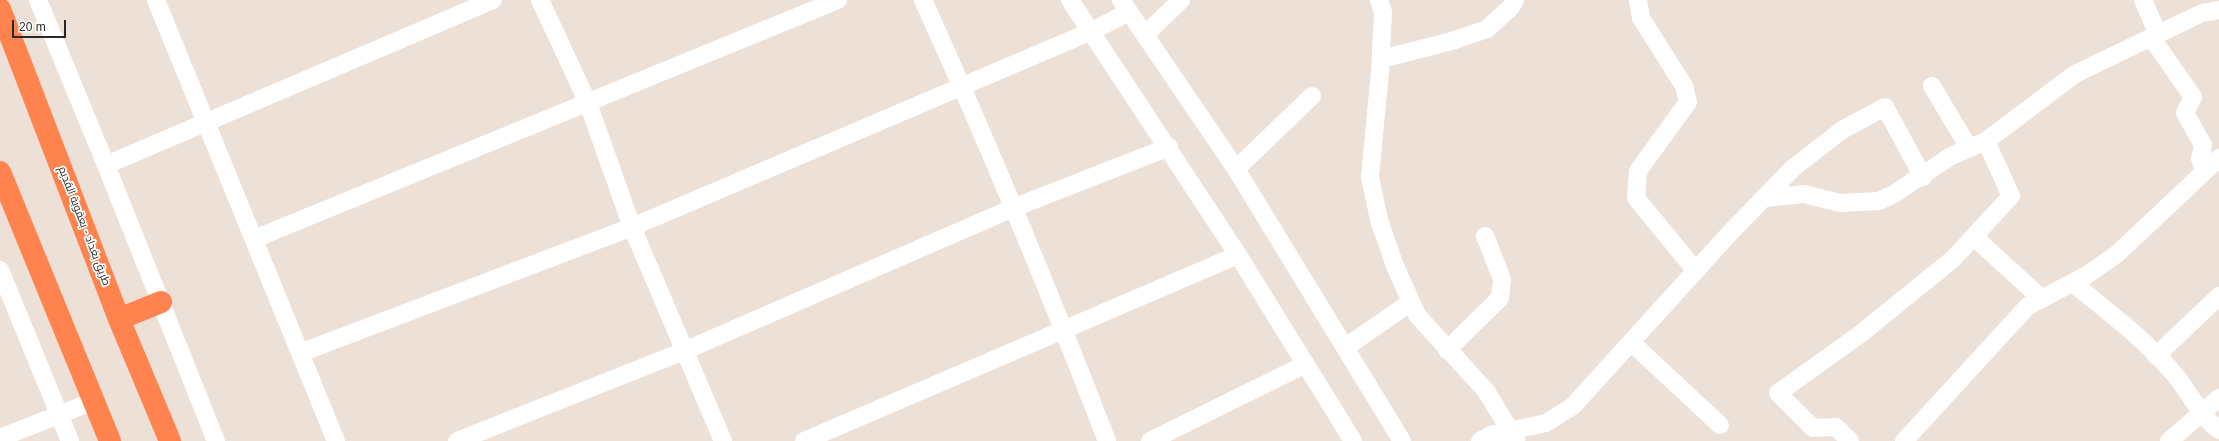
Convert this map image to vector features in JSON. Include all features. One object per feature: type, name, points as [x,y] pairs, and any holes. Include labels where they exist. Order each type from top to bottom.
[{"type":"highway","name":"طريق بغداد - بعقوبة القديم","points":[[0,9],[119,319],[170,441]]},
{"type":"highway","points":[[0,172],[110,441]]},
{"type":"highway","points":[[119,319],[161,302]]},
{"type":"street","points":[[38,0],[106,165],[216,441]]},
{"type":"street","points":[[156,0],[336,441]]},
{"type":"street","points":[[106,165],[493,0]]},
{"type":"street","points":[[540,0],[588,104],[632,227],[723,441]]},
{"type":"street","points":[[254,239],[588,104],[838,0]]},
{"type":"street","points":[[924,0],[962,86],[1064,330],[1108,441]]},
{"type":"street","points":[[1070,0],[1169,147],[1353,441]]},
{"type":"street","points":[[1145,35],[1180,0]]},
{"type":"street","points":[[1379,0],[1383,12],[1381,59],[1370,177],[1379,220],[1395,266],[1417,315],[1447,350],[1486,391],[1513,436]]},
{"type":"street","points":[[1381,59],[1452,41],[1487,29],[1511,7],[1515,0]]},
{"type":"street","points":[[1638,0],[1641,18],[1684,86],[1688,102],[1638,171],[1636,198],[1696,271]]},
{"type":"street","points":[[2143,0],[2155,36],[2193,97],[2185,113],[2203,145],[2200,159],[2204,171]]},
{"type":"street","points":[[300,353],[632,227],[1092,31],[1125,6],[1236,169],[1402,441]]},
{"type":"street","points":[[1765,198],[1804,194],[1840,203],[1879,202],[1923,177],[1951,156],[1986,140],[2075,74],[2202,13],[2219,10]]},
{"type":"street","points":[[1932,86],[1969,148]]},
{"type":"street","points":[[1236,169],[1312,96]]},
{"type":"street","points":[[1480,441],[1491,435],[1513,436],[1546,423],[1573,406],[1696,271],[1792,169],[1842,130],[1885,107],[1923,177]]},
{"type":"street","points":[[1850,441],[1836,427],[1813,428],[1778,393],[1859,335],[1953,259],[2011,196],[1986,140]]},
{"type":"street","points":[[457,441],[684,351],[1012,208],[1169,147]]},
{"type":"street","points":[[1904,441],[2028,306],[2073,283],[2117,254],[2219,158]]},
{"type":"street","points":[[1447,350],[1500,298],[1502,279],[1485,236]]},
{"type":"street","points":[[1974,237],[2042,299]]},
{"type":"street","points":[[804,441],[1238,255]]},
{"type":"street","points":[[0,270],[70,441]]},
{"type":"street","points":[[2073,283],[2128,329],[2175,375],[2202,411],[2219,430]]},
{"type":"street","points":[[2156,356],[2219,296]]},
{"type":"street","points":[[1346,347],[1411,302]]},
{"type":"street","points":[[1632,342],[1720,425]]},
{"type":"street","points":[[1150,441],[1306,364]]},
{"type":"street","points":[[2169,441],[2202,411],[2219,398]]},
{"type":"street","points":[[0,438],[94,401]]}]
